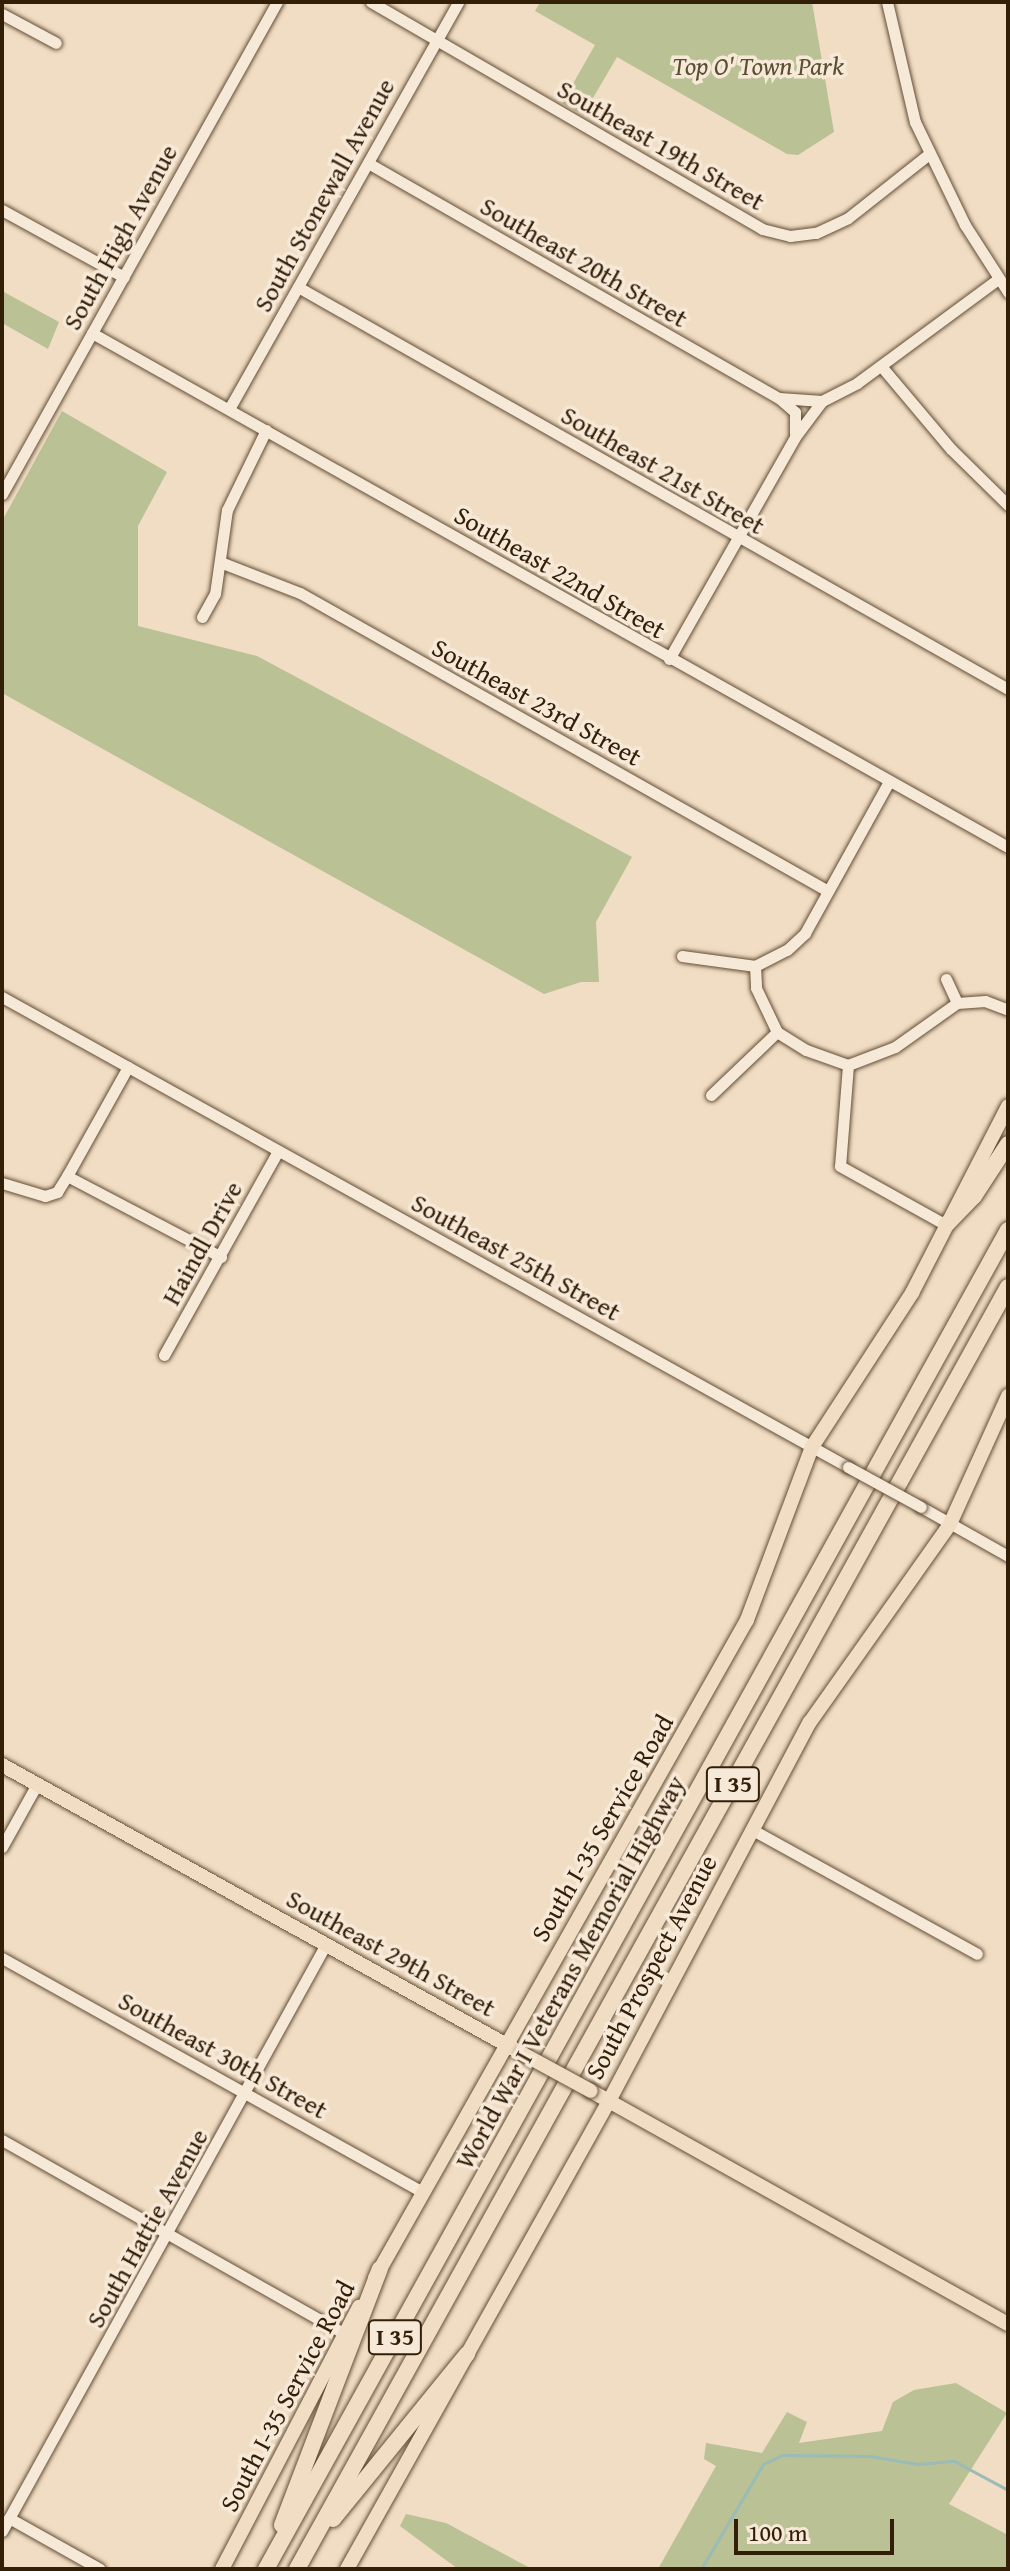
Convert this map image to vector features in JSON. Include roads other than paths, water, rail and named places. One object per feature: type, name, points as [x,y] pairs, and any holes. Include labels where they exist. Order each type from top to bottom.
[{"type":"highway","points":[[946,1225],[974,1196],[1008,1144]]},
{"type":"highway","name":"World War I Veterans Memorial Highway","points":[[266,2569],[1008,1230]]},
{"type":"highway","name":"World War I Veterans Memorial Highway","points":[[297,2569],[1008,1287]]},
{"type":"highway","points":[[266,2569],[380,2269]]},
{"type":"highway","points":[[311,2544],[467,2354]]},
{"type":"main road","name":"South I-35 Service Road","points":[[222,2569],[345,2334],[504,2043],[747,1620],[812,1447],[912,1293],[1008,1106]]},
{"type":"main road","name":"South Prospect Avenue","points":[[347,2569],[609,2101],[751,1829],[832,1686],[950,1524],[1008,1396]]},
{"type":"main road","name":"Southeast 29th Street","points":[[2,1765],[1008,2324]]},
{"type":"street","name":"South High Avenue","points":[[2,494],[277,2]]},
{"type":"street","name":"Southeast 19th Street","points":[[371,2],[762,229],[790,236],[816,233],[848,218],[929,154]]},
{"type":"street","name":"South Stonewall Avenue","points":[[229,409],[458,2]]},
{"type":"street","points":[[887,2],[907,96],[929,154],[1008,292]]},
{"type":"street","points":[[2,14],[56,43]]},
{"type":"street","name":"Southeast 20th Street","points":[[368,163],[779,398],[795,412],[795,437]]},
{"type":"street","points":[[2,210],[124,277]]},
{"type":"street","points":[[669,659],[795,437],[822,401],[881,366],[998,279]]},
{"type":"street","name":"Southeast 21st Street","points":[[298,287],[1008,689]]},
{"type":"street","name":"Southeast 22nd Street","points":[[92,333],[888,783],[1008,847]]},
{"type":"street","points":[[881,366],[951,449],[1008,505]]},
{"type":"street","name":"Southeast 20th Street","points":[[779,398],[822,401]]},
{"type":"street","points":[[202,617],[215,594],[227,510],[266,430]]},
{"type":"street","name":"Southeast 23rd Street","points":[[220,562],[300,593],[828,891]]},
{"type":"street","points":[[682,956],[755,966],[787,950],[805,933],[888,783]]},
{"type":"street","points":[[755,966],[756,988],[777,1032],[806,1050],[848,1065],[895,1047],[957,1003],[985,1001],[1008,1010]]},
{"type":"street","points":[[946,979],[957,1003]]},
{"type":"street","name":"Southeast 25th Street","points":[[2,997],[1008,1556]]},
{"type":"street","points":[[711,1095],[777,1032]]},
{"type":"street","points":[[848,1065],[840,1166],[946,1225]]},
{"type":"street","points":[[2,1183],[45,1196],[57,1192],[128,1067]]},
{"type":"street","name":"Haindl Drive","points":[[164,1355],[278,1151]]},
{"type":"street","points":[[67,1176],[221,1257]]},
{"type":"street","points":[[2,1847],[37,1784]]},
{"type":"street","points":[[751,1829],[977,1954]]},
{"type":"street","name":"South Hattie Avenue","points":[[2,2531],[169,2235],[326,1944]]},
{"type":"street","name":"Southeast 30th Street","points":[[2,1958],[422,2192]]},
{"type":"street","points":[[2,2140],[345,2334]]},
{"type":"street","points":[[9,2518],[100,2569]]},
{"type":"waterway","points":[[701,2569],[763,2464],[782,2455],[870,2456],[917,2464],[954,2461],[1008,2490]]},
{"type":"park label","name":"Top O' Town Park","points":[[758,66]]}]
